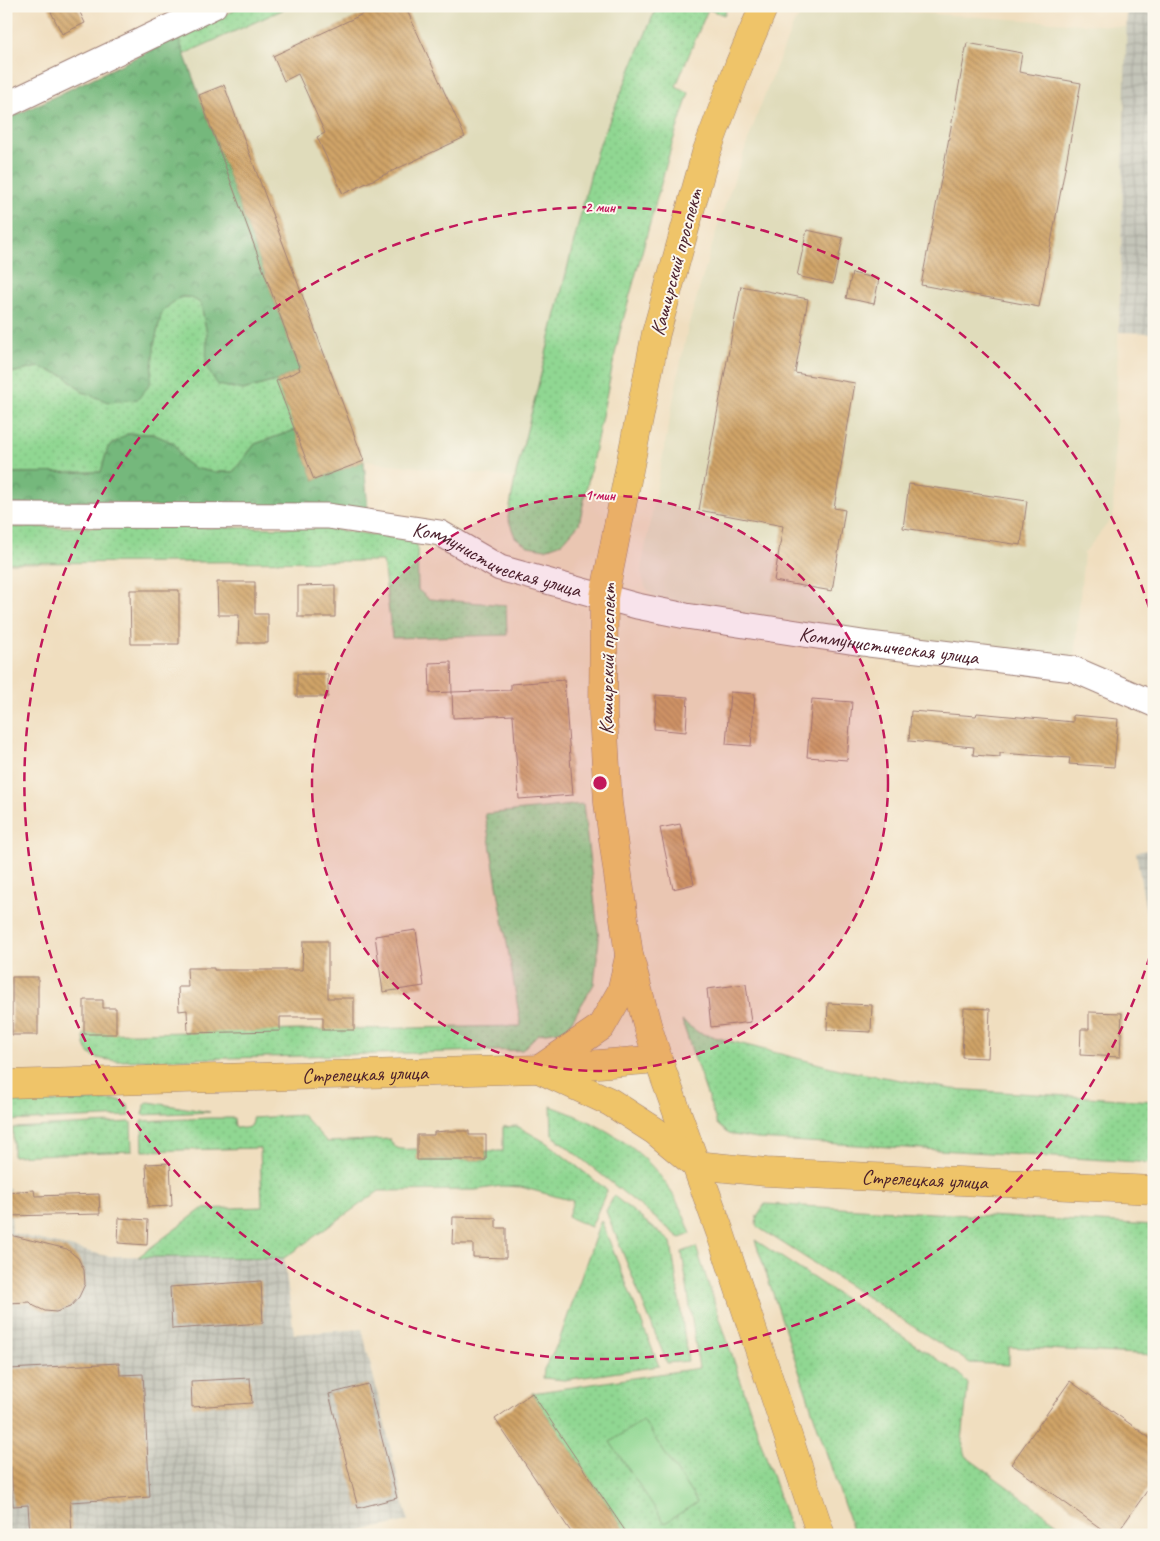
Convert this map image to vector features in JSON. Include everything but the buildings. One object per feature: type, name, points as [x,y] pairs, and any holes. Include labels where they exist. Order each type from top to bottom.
[{"type":"main road","name":"Каширский проспект","points":[[696,1165],[658,1059],[629,955],[608,803],[603,714],[604,597],[656,333],[706,153],[739,65],[764,6]]},
{"type":"main road","points":[[539,1069],[601,1027],[620,992],[629,955]]},
{"type":"main road","points":[[539,1069],[658,1059]]},
{"type":"main road","name":"Стрелецкая улица","points":[[6,1084],[539,1069],[610,1102],[655,1131],[696,1165],[766,1172],[1154,1190]]},
{"type":"main road","points":[[696,1165],[821,1535]]},
{"type":"street","points":[[6,105],[214,6]]},
{"type":"street","name":"Коммунистическая улица","points":[[6,515],[336,517],[440,533],[500,568],[637,606],[686,616],[869,644],[1073,669],[1154,704]]},
{"type":"shaded area","points":[[291,6],[657,6],[596,153],[515,478],[364,461],[314,480],[276,381],[300,370],[184,54]]},
{"type":"shaded area","points":[[816,6],[1127,27],[1113,517],[1084,553],[1074,660],[854,632],[654,598],[645,586],[641,572],[679,370],[688,327],[718,225],[760,107],[794,23],[804,12]]},
{"type":"shaded area","points":[[1127,6],[1154,6],[1154,333],[1119,332]]},
{"type":"shaded area","points":[[1154,849],[1154,954],[1153,954],[1136,852]]},
{"type":"shaded area","points":[[6,1188],[10,1188],[12,1233],[107,1256],[284,1258],[294,1334],[362,1329],[408,1521],[344,1535],[6,1535]]},
{"type":"green space","points":[[243,6],[291,6],[184,54],[178,37]]},
{"type":"green space","points":[[657,6],[728,6],[724,15],[708,9],[676,86],[689,93],[672,144],[620,331],[579,524],[562,543],[545,549],[528,546],[515,537],[508,518],[515,478],[596,153]]},
{"type":"green space","points":[[178,37],[300,370],[276,381],[243,390],[218,385],[206,367],[207,334],[201,304],[190,297],[185,297],[177,300],[162,311],[155,341],[150,384],[138,399],[108,402],[83,392],[65,376],[39,367],[6,374],[6,120]]},
{"type":"green space","points":[[180,297],[192,297],[201,304],[207,334],[206,367],[243,390],[276,381],[295,430],[255,444],[233,472],[213,472],[193,468],[183,460],[173,443],[153,434],[127,434],[108,447],[101,472],[6,473],[6,374],[39,367],[65,376],[83,392],[155,341],[162,310]]},
{"type":"green space","points":[[295,430],[314,480],[364,461],[368,510],[6,504],[6,473],[101,472],[108,447],[127,434],[153,434],[174,443],[183,460],[194,468],[213,472],[233,472],[255,444]]},
{"type":"green space","points":[[6,527],[325,528],[417,541],[418,590],[429,599],[506,605],[507,635],[392,638],[383,561],[6,563]]},
{"type":"green space","points":[[583,804],[599,939],[594,984],[566,1030],[538,1034],[522,1050],[118,1061],[98,1058],[86,1049],[84,1034],[521,1026],[485,814]]},
{"type":"green space","points":[[682,1021],[699,1033],[843,1070],[952,1089],[1154,1101],[1154,1163],[757,1139],[728,1134],[717,1124]]},
{"type":"green space","points":[[119,1100],[128,1105],[130,1116],[6,1121],[6,1102]]},
{"type":"green space","points":[[149,1102],[210,1112],[142,1115],[144,1106]]},
{"type":"green space","points":[[551,1106],[598,1126],[638,1152],[654,1168],[668,1187],[681,1209],[691,1234],[680,1238],[552,1135]]},
{"type":"green space","points":[[302,1115],[327,1142],[390,1139],[397,1148],[417,1149],[417,1160],[486,1160],[486,1151],[503,1151],[503,1127],[517,1126],[547,1143],[607,1190],[591,1227],[568,1217],[573,1201],[521,1187],[501,1186],[476,1190],[379,1191],[284,1258],[138,1257],[202,1209],[262,1207],[260,1148],[143,1151],[142,1121],[234,1118],[235,1126],[243,1128],[252,1125],[252,1118]]},
{"type":"green space","points":[[131,1122],[132,1151],[13,1156],[13,1128]]},
{"type":"green space","points":[[614,1196],[671,1242],[688,1361],[667,1363],[606,1211]]},
{"type":"green space","points":[[765,1204],[1154,1225],[1154,1355],[1009,1347],[1009,1365],[970,1363],[756,1226],[757,1216]]},
{"type":"green space","points":[[601,1220],[659,1366],[564,1380],[543,1378],[544,1369],[559,1341]]},
{"type":"green space","points":[[755,1240],[960,1374],[968,1384],[962,1441],[965,1456],[1074,1535],[854,1535]]},
{"type":"green space","points":[[696,1247],[792,1535],[628,1535],[532,1393],[699,1368],[682,1252]]},
{"type":"green space","points":[[643,1420],[697,1502],[665,1523],[610,1442]]}]
